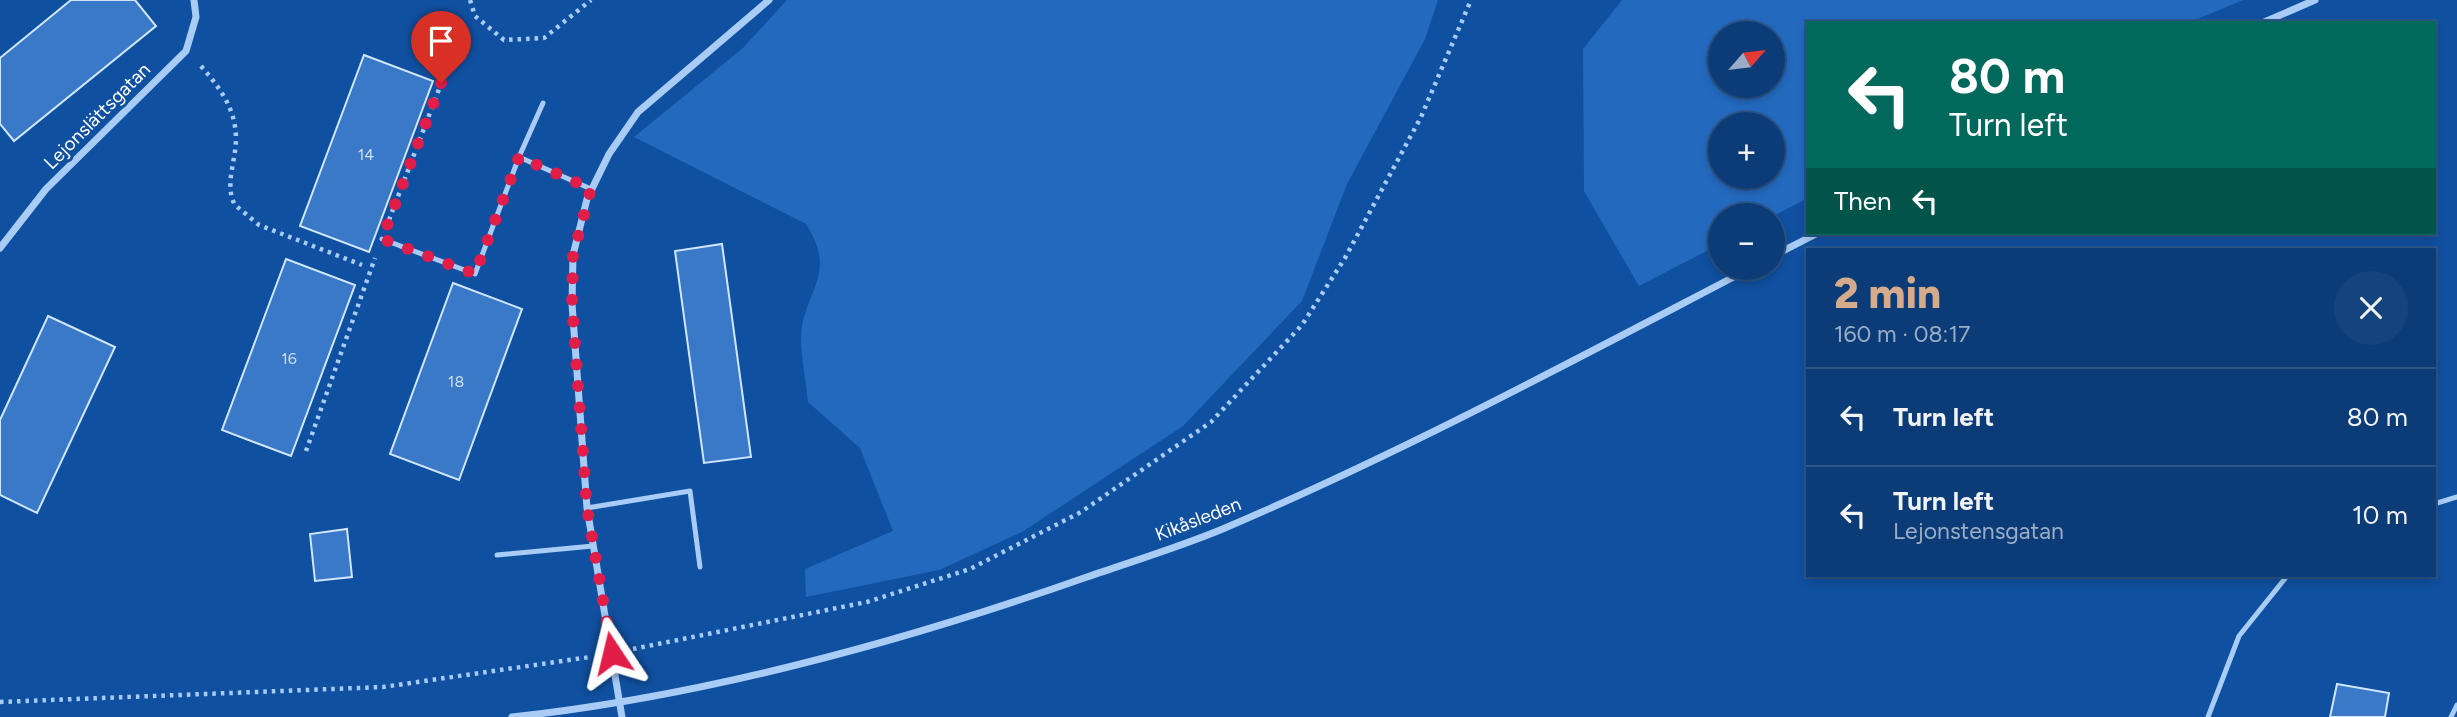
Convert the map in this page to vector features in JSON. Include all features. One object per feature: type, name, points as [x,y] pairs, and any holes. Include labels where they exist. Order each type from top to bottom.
[{"type":"street","name":"Lejonslättsgatan","points":[[0,248],[46,189],[186,51],[196,17],[194,0]]},
{"type":"street","points":[[622,717],[587,508],[572,304],[573,255],[591,189],[609,155],[638,112],[769,0]]},
{"type":"street","points":[[2267,21],[2315,0]]},
{"type":"street","points":[[1785,250],[1814,235]]},
{"type":"street","name":"Kikåsleden","points":[[620,703],[906,636],[1036,595],[1222,529],[1396,451],[1728,280]]},
{"type":"street","points":[[512,717],[620,703]]},
{"type":"lane","points":[[382,239],[475,274],[542,103]]},
{"type":"lane","points":[[519,157],[591,189]]},
{"type":"lane","points":[[587,508],[690,491],[700,567]]},
{"type":"lane","points":[[2436,503],[2457,497]]},
{"type":"lane","points":[[497,555],[593,546]]},
{"type":"lane","points":[[2208,717],[2239,636],[2286,577]]},
{"type":"lane","points":[[2451,717],[2457,705]]},
{"type":"path","points":[[470,0],[475,16],[504,40],[544,38],[577,15],[591,0]]},
{"type":"path","points":[[0,702],[383,687],[612,653],[867,602],[970,569],[1081,512],[1211,422],[1302,325],[1345,258],[1421,117],[1471,0]]},
{"type":"path","points":[[216,83],[228,102],[234,125],[231,180],[235,205],[259,225],[362,265]]},
{"type":"path","points":[[306,451],[441,83]]},
{"type":"shaded area","points":[[787,0],[1438,0],[1425,39],[1347,184],[1302,301],[1183,426],[1022,532],[939,570],[806,597],[805,569],[893,531],[860,448],[808,402],[801,337],[803,321],[819,270],[815,242],[806,224],[634,137],[743,48]]},
{"type":"shaded area","points":[[1622,0],[2243,0],[2193,21],[1806,21],[1806,199],[1785,210],[1785,203],[1708,203],[1708,250],[1639,286],[1584,191],[1583,49]]},
{"type":"building","points":[[71,0],[135,0],[156,26],[14,141],[0,124],[0,58]]},
{"type":"building","points":[[364,55],[433,81],[369,252],[300,226]]},
{"type":"building","points":[[722,244],[751,457],[704,463],[675,251]]},
{"type":"building","points":[[286,259],[355,285],[291,456],[222,430]]},
{"type":"building","points":[[453,283],[522,309],[459,480],[390,454]]},
{"type":"building","points":[[48,316],[115,347],[37,513],[0,495],[0,420]]},
{"type":"building","points":[[347,529],[352,577],[315,581],[310,534]]},
{"type":"building","points":[[2337,684],[2389,693],[2385,717],[2330,717]]},
{"type":"route","points":[[441,83],[382,239],[475,274],[519,157],[591,189],[573,255],[572,304],[587,508],[612,653]]}]
